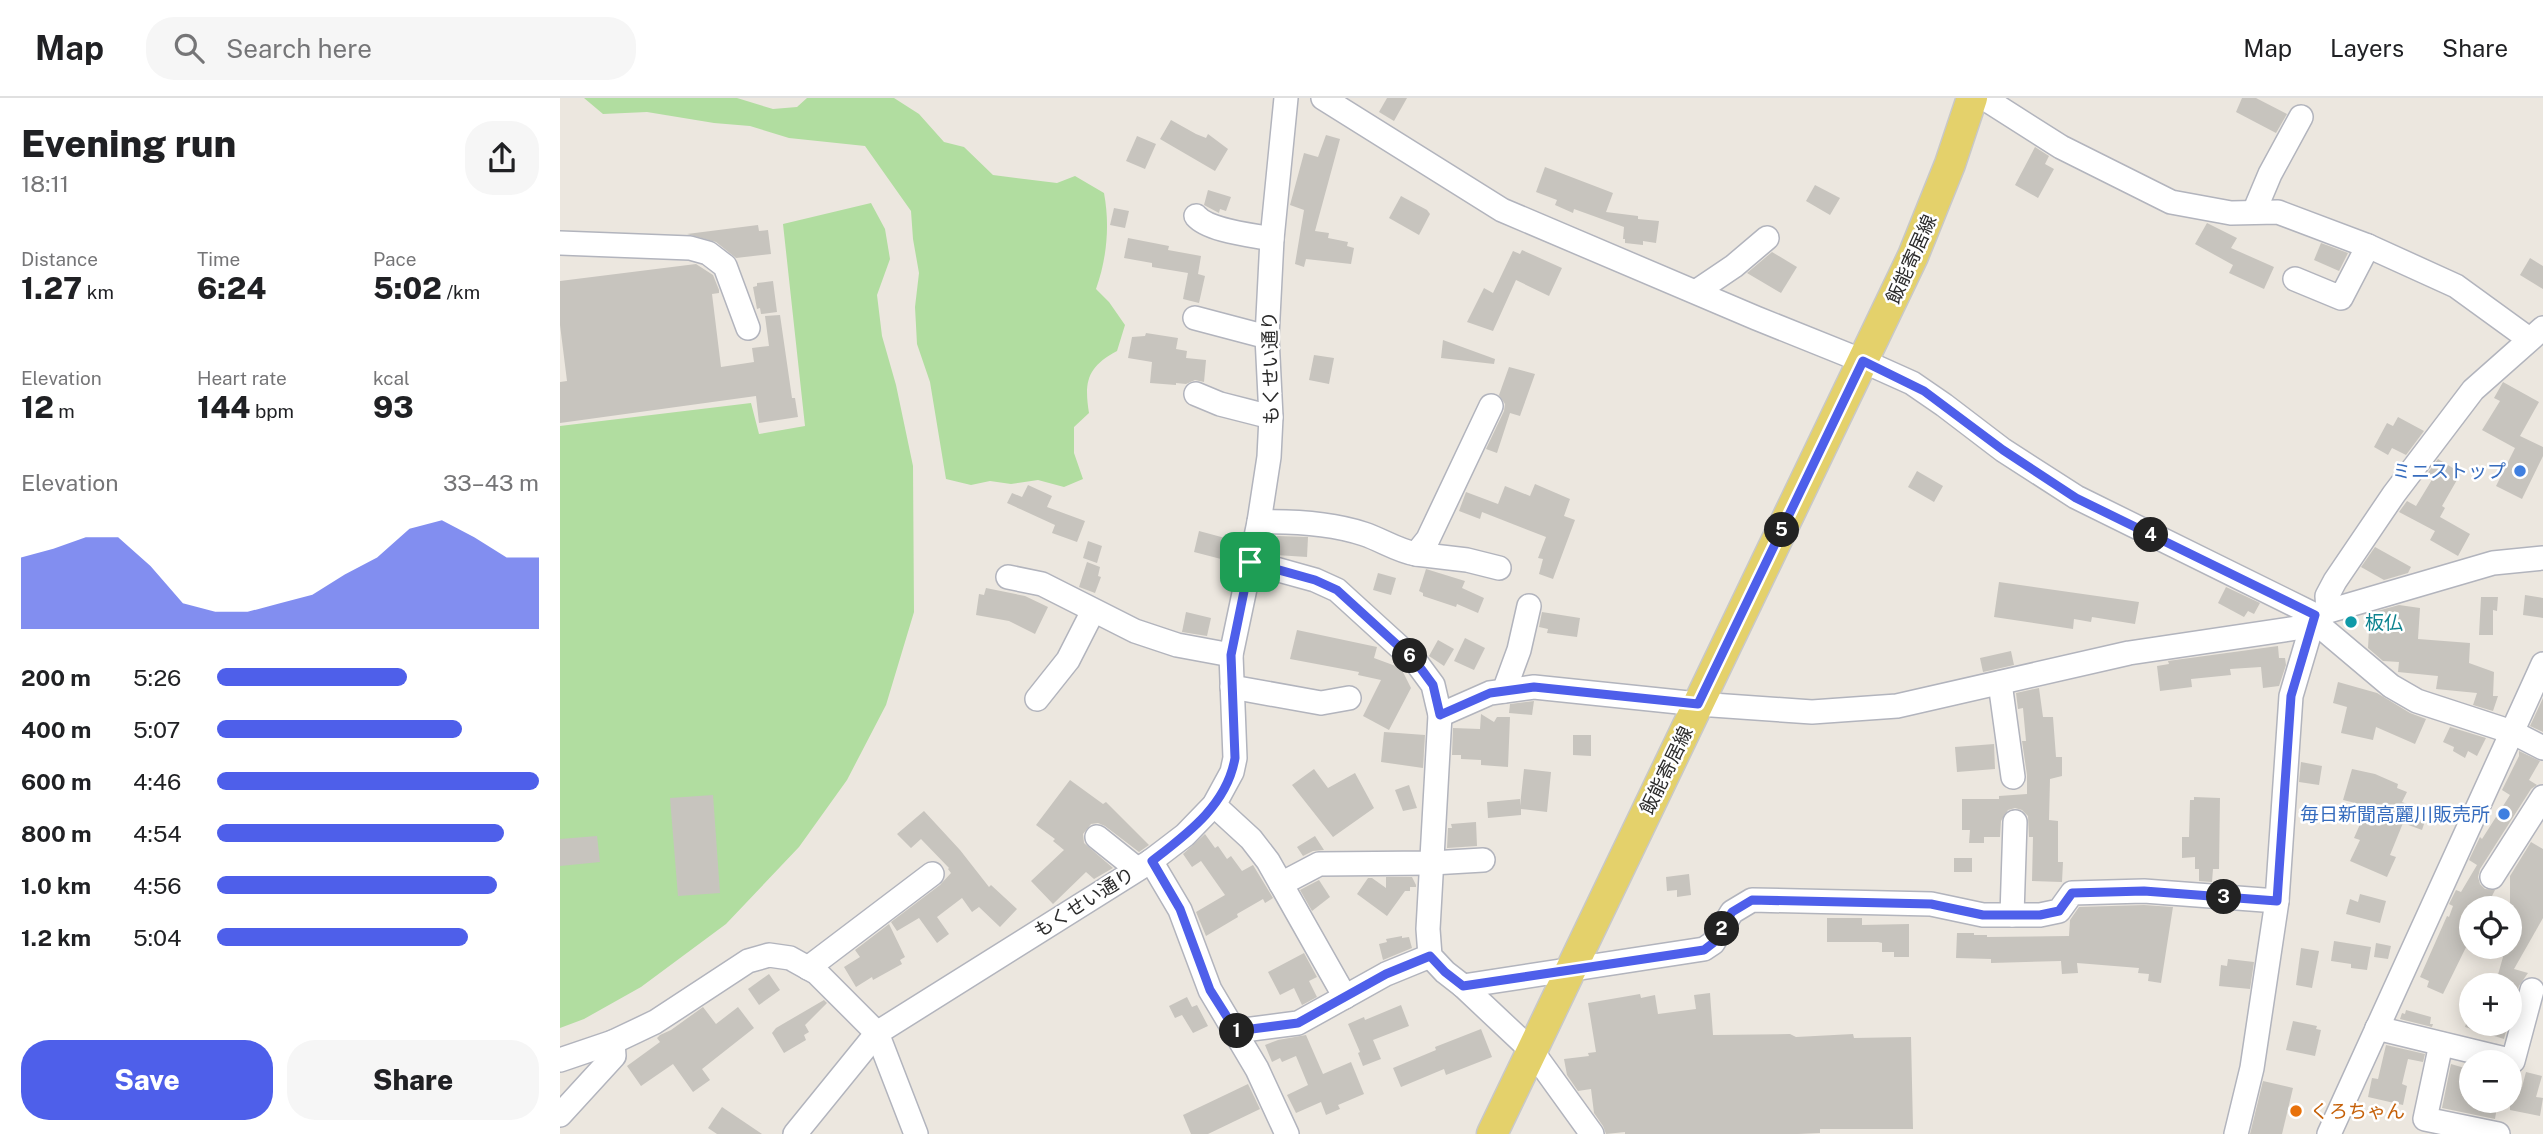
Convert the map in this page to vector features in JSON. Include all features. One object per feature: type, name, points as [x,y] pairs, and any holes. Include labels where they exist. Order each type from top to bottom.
[{"type":"main road","name":"飯能寄居線","points":[[1492,1134],[1933,210],[1972,98]]},
{"type":"street","name":"もくせい通り","points":[[795,1134],[877,1034],[1144,865],[1193,827],[1213,805],[1233,772],[1235,758],[1231,655],[1259,522],[1269,457],[1271,417],[1267,337],[1272,239],[1286,98]]},
{"type":"street","points":[[1323,98],[1502,210],[1863,361],[1924,391],[2003,450],[2076,498],[2318,618],[2321,627],[2391,686],[2417,701],[2512,732],[2543,748]]},
{"type":"street","points":[[1984,98],[2061,147],[2171,201],[2231,213],[2278,212],[2368,246],[2456,286],[2536,333],[2473,390],[2394,494],[2335,581],[2318,618],[2291,696],[2277,901],[2252,1068],[2236,1134]]},
{"type":"street","points":[[2254,212],[2270,174],[2301,117]]},
{"type":"street","points":[[1196,216],[1201,222],[1213,227],[1272,239]]},
{"type":"street","points":[[1696,292],[1734,266],[1767,238]]},
{"type":"street","points":[[560,243],[690,248],[708,253],[726,266],[748,328]]},
{"type":"street","points":[[2295,279],[2341,298],[2368,246]]},
{"type":"street","points":[[1195,318],[1267,337]]},
{"type":"street","points":[[1196,394],[1220,404],[1271,417]]},
{"type":"street","points":[[1416,554],[1429,539],[1491,406]]},
{"type":"street","points":[[1259,522],[1296,521],[1340,527],[1385,541],[1404,552],[1467,560],[1499,568]]},
{"type":"street","points":[[1440,715],[1490,693],[1534,687],[1698,704],[1812,712],[1885,707],[2129,653],[2318,618],[2493,563],[2543,558]]},
{"type":"street","points":[[1250,562],[1315,580],[1337,590],[1416,662],[1433,685],[1440,715],[1428,929],[1430,956],[1532,1051],[1592,1134]]},
{"type":"street","points":[[1008,577],[1042,584],[1135,631],[1177,645],[1231,655]]},
{"type":"street","points":[[1504,691],[1519,650],[1529,606]]},
{"type":"street","points":[[1037,699],[1068,660],[1093,611]]},
{"type":"street","points":[[2329,1134],[2543,664]]},
{"type":"street","points":[[2000,682],[2013,777]]},
{"type":"street","points":[[1232,687],[1321,703],[1349,698]]},
{"type":"street","points":[[2492,877],[2543,797]]},
{"type":"street","points":[[1213,805],[1251,839],[1282,884],[1345,997]]},
{"type":"street","points":[[2012,915],[2015,822]]},
{"type":"street","points":[[1097,837],[1144,865],[1180,909],[1210,990],[1257,1069],[1287,1134]]},
{"type":"street","points":[[1282,884],[1319,864],[1483,860]]},
{"type":"street","points":[[808,968],[932,874]]},
{"type":"street","points":[[1463,986],[1704,950],[1713,943],[1732,912],[1752,900],[1931,904],[1983,915],[2040,915],[2059,911],[2072,893],[2144,891],[2277,901]]},
{"type":"street","points":[[560,1060],[613,1042],[654,1022],[748,961],[769,955],[790,958],[817,973],[877,1034],[916,1134]]},
{"type":"street","points":[[1236,1031],[1298,1023],[1386,974],[1430,956]]},
{"type":"street","points":[[2377,1028],[2513,1060],[2533,1029],[2532,990]]},
{"type":"street","points":[[560,1115],[614,1056],[613,1042]]},
{"type":"street","points":[[2441,1044],[2425,1118],[2498,1134]]},
{"type":"green space","points":[[584,98],[737,98],[773,109],[797,107],[807,98],[894,98],[919,114],[944,142],[964,147],[993,175],[1057,183],[1075,176],[1104,193],[1106,241],[1096,289],[1125,325],[1117,351],[1099,363],[1090,376],[1087,392],[1089,413],[1074,427],[1074,453],[1083,479],[1064,487],[1038,480],[1011,484],[990,481],[971,485],[946,479],[930,382],[917,344],[915,307],[919,273],[911,211],[865,146],[789,138],[750,126],[647,112],[603,114]]},
{"type":"green space","points":[[871,203],[885,229],[890,259],[877,295],[882,336],[896,385],[913,466],[914,612],[886,705],[847,780],[799,847],[726,924],[641,987],[584,1019],[560,1028],[560,426],[751,403],[759,434],[805,426],[783,224]]},
{"type":"building","points":[[1387,98],[1407,98],[1394,121],[1379,112]]},
{"type":"building","points":[[2242,98],[2256,98],[2287,114],[2276,133],[2236,112]]},
{"type":"building","points":[[1171,120],[1206,138],[1208,134],[1228,149],[1215,171],[1160,139]]},
{"type":"building","points":[[1326,135],[1340,139],[1315,231],[1329,233],[1328,238],[1348,242],[1347,246],[1354,248],[1351,264],[1306,259],[1304,267],[1295,264],[1304,210],[1290,205],[1304,153],[1318,157]]},
{"type":"building","points":[[1137,136],[1156,144],[1145,169],[1126,161]]},
{"type":"building","points":[[2035,147],[2049,156],[2045,164],[2054,169],[2038,198],[2015,185]]},
{"type":"building","points":[[1545,167],[1613,193],[1606,212],[1659,221],[1656,243],[1625,243],[1624,227],[1574,209],[1573,213],[1555,205],[1557,200],[1536,192]]},
{"type":"building","points":[[1815,185],[1840,198],[1830,215],[1806,201]]},
{"type":"building","points":[[1208,190],[1231,197],[1226,211],[1220,209],[1219,213],[1204,205]]},
{"type":"building","points":[[1401,196],[1430,214],[1419,235],[1389,218]]},
{"type":"building","points":[[1114,208],[1129,211],[1125,228],[1110,225]]},
{"type":"building","points":[[2207,223],[2237,238],[2231,248],[2274,267],[2264,289],[2229,273],[2233,265],[2195,244]]},
{"type":"building","points":[[758,225],[759,231],[768,230],[771,254],[736,258],[716,242],[687,234]]},
{"type":"building","points":[[1128,238],[1201,256],[1198,274],[1205,276],[1199,303],[1183,299],[1188,273],[1152,267],[1152,263],[1124,258]]},
{"type":"building","points":[[2321,243],[2348,253],[2339,271],[2314,260]]},
{"type":"building","points":[[1522,250],[1562,268],[1549,296],[1516,280],[1493,331],[1467,322],[1484,288],[1493,293],[1513,251],[1520,254]]},
{"type":"building","points":[[1772,252],[1797,267],[1781,293],[1747,273]]},
{"type":"building","points":[[2530,258],[2543,266],[2543,289],[2520,275]]},
{"type":"building","points":[[696,264],[713,275],[719,290],[719,293],[712,294],[721,367],[754,362],[752,348],[769,346],[765,316],[780,315],[792,398],[795,398],[798,417],[759,423],[756,396],[560,423],[560,382],[567,381],[560,325],[560,281]]},
{"type":"building","points":[[773,281],[777,312],[761,314],[760,308],[757,309],[753,287],[757,286],[757,283]]},
{"type":"building","points":[[1146,333],[1178,338],[1176,349],[1187,351],[1186,358],[1206,360],[1204,382],[1195,380],[1176,385],[1150,383],[1152,362],[1128,358],[1132,337],[1145,336]]},
{"type":"building","points":[[1443,340],[1495,359],[1494,364],[1441,358]]},
{"type":"building","points":[[1314,355],[1334,358],[1329,384],[1309,380]]},
{"type":"building","points":[[1509,367],[1535,374],[1520,416],[1510,413],[1497,453],[1486,449],[1504,411],[1505,404],[1499,395]]},
{"type":"building","points":[[2503,382],[2539,402],[2520,436],[2543,447],[2543,456],[2522,499],[2496,486],[2515,448],[2482,430],[2500,401],[2494,398]]},
{"type":"building","points":[[2398,417],[2424,431],[2406,455],[2392,448],[2388,455],[2374,447],[2387,423],[2393,426]]},
{"type":"building","points":[[2438,459],[2461,473],[2442,506],[2445,508],[2440,517],[2470,534],[2458,556],[2430,540],[2435,531],[2399,512],[2407,501],[2416,506],[2433,478],[2427,474]]},
{"type":"building","points":[[1917,471],[1943,486],[1934,502],[1908,487]]},
{"type":"building","points":[[1535,484],[1570,499],[1564,516],[1575,520],[1553,579],[1539,574],[1543,559],[1538,558],[1546,537],[1482,512],[1480,519],[1459,511],[1466,492],[1498,504],[1505,486],[1530,496]]},
{"type":"building","points":[[1028,485],[1052,496],[1047,507],[1085,521],[1077,542],[1052,533],[1055,525],[1007,503],[1012,493],[1022,497]]},
{"type":"building","points":[[1199,531],[1240,542],[1237,558],[1223,554],[1221,559],[1194,552]]},
{"type":"building","points":[[1277,536],[1308,537],[1307,557],[1276,555]]},
{"type":"building","points":[[1088,541],[1102,546],[1097,563],[1083,558]]},
{"type":"building","points":[[2375,547],[2411,567],[2408,573],[2384,580],[2361,567]]},
{"type":"building","points":[[1087,562],[1100,567],[1098,576],[1101,577],[1095,593],[1079,587]]},
{"type":"building","points":[[1426,569],[1465,581],[1462,588],[1484,598],[1478,613],[1457,604],[1456,607],[1423,596],[1419,591]]},
{"type":"building","points":[[1378,573],[1396,578],[1391,595],[1373,590]]},
{"type":"building","points":[[1999,582],[2139,602],[2135,624],[2092,617],[2091,622],[2074,619],[2073,629],[1994,617]]},
{"type":"building","points":[[2226,587],[2260,603],[2254,614],[2248,611],[2244,617],[2218,603]]},
{"type":"building","points":[[986,588],[1025,596],[1048,607],[1035,634],[1009,621],[976,615],[979,594],[984,595]]},
{"type":"building","points":[[2525,595],[2543,598],[2543,618],[2523,615]]},
{"type":"building","points":[[2481,597],[2498,597],[2497,611],[2493,610],[2493,635],[2479,635]]},
{"type":"building","points":[[2399,605],[2420,608],[2418,639],[2470,643],[2469,663],[2494,672],[2493,696],[2498,696],[2493,711],[2473,705],[2477,693],[2436,689],[2438,676],[2398,672],[2399,662],[2383,661],[2368,648],[2370,613]]},
{"type":"building","points":[[1186,612],[1211,618],[1207,636],[1182,632]]},
{"type":"building","points":[[1542,612],[1580,618],[1577,637],[1547,633],[1548,629],[1539,627]]},
{"type":"building","points":[[1297,630],[1377,647],[1374,658],[1401,668],[1411,688],[1389,730],[1363,716],[1381,680],[1358,675],[1359,672],[1290,659]]},
{"type":"building","points":[[1465,638],[1485,648],[1474,670],[1454,661]]},
{"type":"building","points":[[1438,640],[1454,649],[1444,666],[1429,656]]},
{"type":"building","points":[[2278,646],[2279,658],[2285,658],[2286,665],[2279,686],[2263,688],[2261,667],[2230,669],[2231,675],[2191,679],[2192,687],[2160,691],[2157,666],[2169,664],[2168,661]]},
{"type":"building","points":[[2011,651],[2014,665],[1983,672],[1980,658]]},
{"type":"building","points":[[2338,682],[2377,693],[2410,713],[2426,719],[2415,744],[2376,727],[2373,740],[2341,733],[2347,707],[2333,703]]},
{"type":"building","points":[[2039,688],[2043,717],[2053,717],[2056,757],[2062,757],[2062,776],[2050,779],[2049,820],[2058,821],[2058,862],[2063,862],[2062,882],[2032,881],[2033,837],[2029,837],[2028,816],[2022,810],[2008,810],[2001,821],[2000,837],[1984,837],[1984,843],[1969,843],[1970,830],[1962,830],[1962,799],[1999,799],[1999,796],[2027,794],[2022,741],[2026,741],[2023,708],[2018,709],[2016,693]]},
{"type":"building","points":[[2543,698],[2543,732],[2530,726]]},
{"type":"building","points":[[1534,701],[1532,715],[1509,713],[1510,704]]},
{"type":"building","points":[[1481,714],[1494,722],[1497,717],[1510,717],[1508,767],[1481,765],[1481,760],[1461,759],[1461,755],[1452,755],[1453,728],[1480,729]]},
{"type":"building","points":[[2450,727],[2486,738],[2477,756],[2468,751],[2465,758],[2453,751],[2454,747],[2443,742]]},
{"type":"building","points":[[1384,732],[1425,735],[1423,768],[1381,762]]},
{"type":"building","points":[[1573,735],[1591,735],[1591,756],[1573,755]]},
{"type":"building","points":[[1994,744],[1995,769],[1957,772],[1955,747]]},
{"type":"building","points":[[2519,751],[2540,761],[2529,780],[2537,785],[2531,789],[2480,869],[2480,884],[2485,889],[2495,890],[2492,896],[2459,896],[2460,959],[2443,994],[2427,987],[2429,981],[2420,977],[2447,916],[2449,917],[2453,906],[2449,904],[2456,890],[2461,892],[2477,865],[2469,860],[2480,837],[2482,839],[2510,795],[2502,790]]},
{"type":"building","points":[[2301,762],[2322,766],[2319,785],[2299,782]]},
{"type":"building","points":[[1314,769],[1328,788],[1355,773],[1374,808],[1333,837],[1292,785]]},
{"type":"building","points":[[1524,769],[1551,772],[1547,812],[1521,809],[1521,815],[1488,818],[1487,802],[1520,799],[1520,806]]},
{"type":"building","points":[[2352,769],[2375,774],[2398,784],[2397,788],[2407,792],[2402,802],[2428,812],[2422,830],[2403,823],[2390,855],[2396,857],[2387,877],[2350,861],[2360,840],[2354,838],[2368,806],[2343,800]]},
{"type":"building","points":[[1070,780],[1103,804],[1106,802],[1149,845],[1139,852],[1105,826],[1091,824],[1083,834],[1084,843],[1113,868],[1094,879],[1086,872],[1053,904],[1031,881],[1064,850],[1053,841],[1055,839],[1036,825]]},
{"type":"building","points":[[1409,785],[1417,808],[1403,811],[1395,790]]},
{"type":"building","points":[[713,795],[720,893],[678,896],[670,798]]},
{"type":"building","points":[[2194,797],[2220,798],[2219,869],[2213,869],[2212,882],[2199,881],[2195,857],[2182,858],[2182,837],[2189,837],[2190,800],[2194,800]]},
{"type":"building","points":[[924,811],[989,887],[991,885],[1017,909],[1000,927],[979,907],[972,912],[962,898],[937,917],[949,934],[937,943],[919,918],[897,931],[891,922],[940,885],[951,873],[921,839],[911,848],[897,834]]},
{"type":"building","points":[[1476,822],[1477,846],[1447,848],[1448,828],[1452,828],[1451,824]]},
{"type":"building","points":[[1205,834],[1227,859],[1231,856],[1242,871],[1253,865],[1273,898],[1265,903],[1263,899],[1206,936],[1196,912],[1225,895],[1201,861],[1192,867],[1183,854]]},
{"type":"building","points":[[597,836],[600,862],[560,866],[560,839]]},
{"type":"building","points":[[1315,836],[1324,850],[1303,856],[1297,847]]},
{"type":"building","points":[[2531,842],[2543,849],[2543,918],[2522,955],[2522,896],[2510,896],[2510,876]]},
{"type":"building","points":[[1954,858],[1972,858],[1972,872],[1954,872]]},
{"type":"building","points":[[1689,874],[1691,895],[1677,897],[1677,890],[1667,891],[1666,877]]},
{"type":"building","points":[[1386,877],[1412,877],[1416,885],[1410,887],[1410,891],[1405,891],[1387,916],[1357,894],[1368,878],[1386,888]]},
{"type":"building","points":[[1319,880],[1330,897],[1312,911],[1300,890]]},
{"type":"building","points":[[2360,894],[2386,901],[2380,923],[2346,914],[2350,899],[2358,902]]},
{"type":"building","points":[[2079,907],[2173,907],[2161,983],[2148,981],[2149,974],[2138,973],[2139,968],[2077,963],[2078,973],[2062,974],[2061,961],[1991,963],[1991,959],[1956,958],[1957,933],[1974,933],[1987,937],[2069,936],[2070,920]]},
{"type":"building","points":[[1827,918],[1862,918],[1862,925],[1909,924],[1909,957],[1894,957],[1894,952],[1882,952],[1882,943],[1878,942],[1827,942]]},
{"type":"building","points":[[889,924],[905,957],[900,960],[902,964],[856,987],[844,967],[860,957],[855,950]]},
{"type":"building","points":[[1409,937],[1412,948],[1383,960],[1379,944],[1387,942],[1386,939]]},
{"type":"building","points":[[2334,941],[2371,947],[2367,970],[2331,961]]},
{"type":"building","points":[[2376,943],[2391,946],[2388,959],[2374,957]]},
{"type":"building","points":[[2301,948],[2319,951],[2312,988],[2296,985]]},
{"type":"building","points":[[1304,953],[1317,977],[1309,981],[1317,997],[1302,1005],[1294,988],[1280,995],[1268,972]]},
{"type":"building","points":[[2228,959],[2254,962],[2250,989],[2219,986],[2221,965],[2227,966]]},
{"type":"building","points":[[2502,959],[2520,959],[2514,969],[2528,973],[2522,982],[2522,973],[2498,973]]},
{"type":"building","points":[[769,974],[780,990],[759,1005],[748,989]]},
{"type":"building","points":[[1710,993],[1713,1035],[1790,1034],[1796,1037],[1853,1034],[1854,1038],[1911,1037],[1913,1129],[1820,1129],[1820,1133],[1798,1134],[1606,1134],[1594,1113],[1591,1089],[1578,1091],[1567,1075],[1564,1059],[1589,1056],[1588,1053],[1596,1052],[1588,1003],[1640,994],[1641,998],[1655,995],[1658,1014],[1696,1009],[1694,995]]},
{"type":"building","points":[[1187,997],[1192,1007],[1197,1005],[1208,1026],[1193,1033],[1182,1015],[1175,1018],[1169,1006]]},
{"type":"building","points":[[824,1000],[827,1003],[805,1025],[809,1032],[804,1035],[806,1040],[784,1053],[772,1033]]},
{"type":"building","points":[[1401,1005],[1409,1026],[1373,1040],[1381,1059],[1363,1066],[1348,1024]]},
{"type":"building","points":[[703,1007],[716,1024],[738,1007],[754,1028],[702,1069],[710,1080],[693,1092],[673,1064],[641,1086],[627,1066],[660,1042],[657,1038],[660,1035]]},
{"type":"building","points":[[2406,1010],[2431,1017],[2432,1027],[2400,1019]]},
{"type":"building","points":[[2293,1021],[2317,1026],[2316,1029],[2321,1030],[2315,1056],[2286,1050]]},
{"type":"building","points":[[1481,1029],[1492,1057],[1446,1075],[1444,1069],[1401,1087],[1393,1068],[1436,1050],[1435,1047]]},
{"type":"building","points":[[1306,1035],[1323,1074],[1351,1062],[1364,1094],[1338,1105],[1340,1109],[1326,1115],[1321,1102],[1296,1113],[1287,1095],[1308,1085],[1296,1056],[1282,1062],[1280,1058],[1272,1062],[1265,1045]]},
{"type":"building","points":[[2386,1045],[2425,1054],[2423,1062],[2408,1059],[2402,1084],[2407,1086],[2403,1105],[2368,1097],[2372,1078],[2378,1079]]},
{"type":"building","points":[[2451,1064],[2459,1066],[2459,1112],[2442,1108]]},
{"type":"building","points":[[2526,1072],[2542,1076],[2536,1097],[2543,1098],[2540,1116],[2522,1112],[2522,1087]]},
{"type":"building","points":[[2263,1081],[2293,1088],[2282,1134],[2250,1134]]},
{"type":"building","points":[[1248,1084],[1260,1109],[1208,1134],[1191,1134],[1183,1115]]},
{"type":"building","points":[[722,1107],[762,1134],[717,1134],[708,1128]]},
{"type":"building","points":[[2466,1113],[2496,1113],[2495,1119]]},
{"type":"place","name":"ミニストップ","points":[[2520,471]]},
{"type":"place","name":"板仏","points":[[2351,622]]},
{"type":"place","name":"毎日新聞高麗川販売所","points":[[2504,814]]},
{"type":"place","name":"くろちゃん","points":[[2296,1111]]},
{"type":"route","points":[[1863,361],[1912,383],[2003,450],[2076,498],[2315,615],[2291,696],[2277,901],[2144,891],[2072,893],[2059,911],[2040,915],[1983,915],[1931,904],[1752,900],[1732,912],[1713,943],[1704,950],[1463,986],[1430,956],[1386,974],[1298,1023],[1236,1031],[1210,990],[1180,909],[1152,861],[1202,820],[1233,772],[1235,758],[1231,655],[1250,562],[1315,580],[1337,590],[1416,662],[1433,685],[1440,715],[1490,693],[1534,687],[1698,704],[1863,361]]}]
